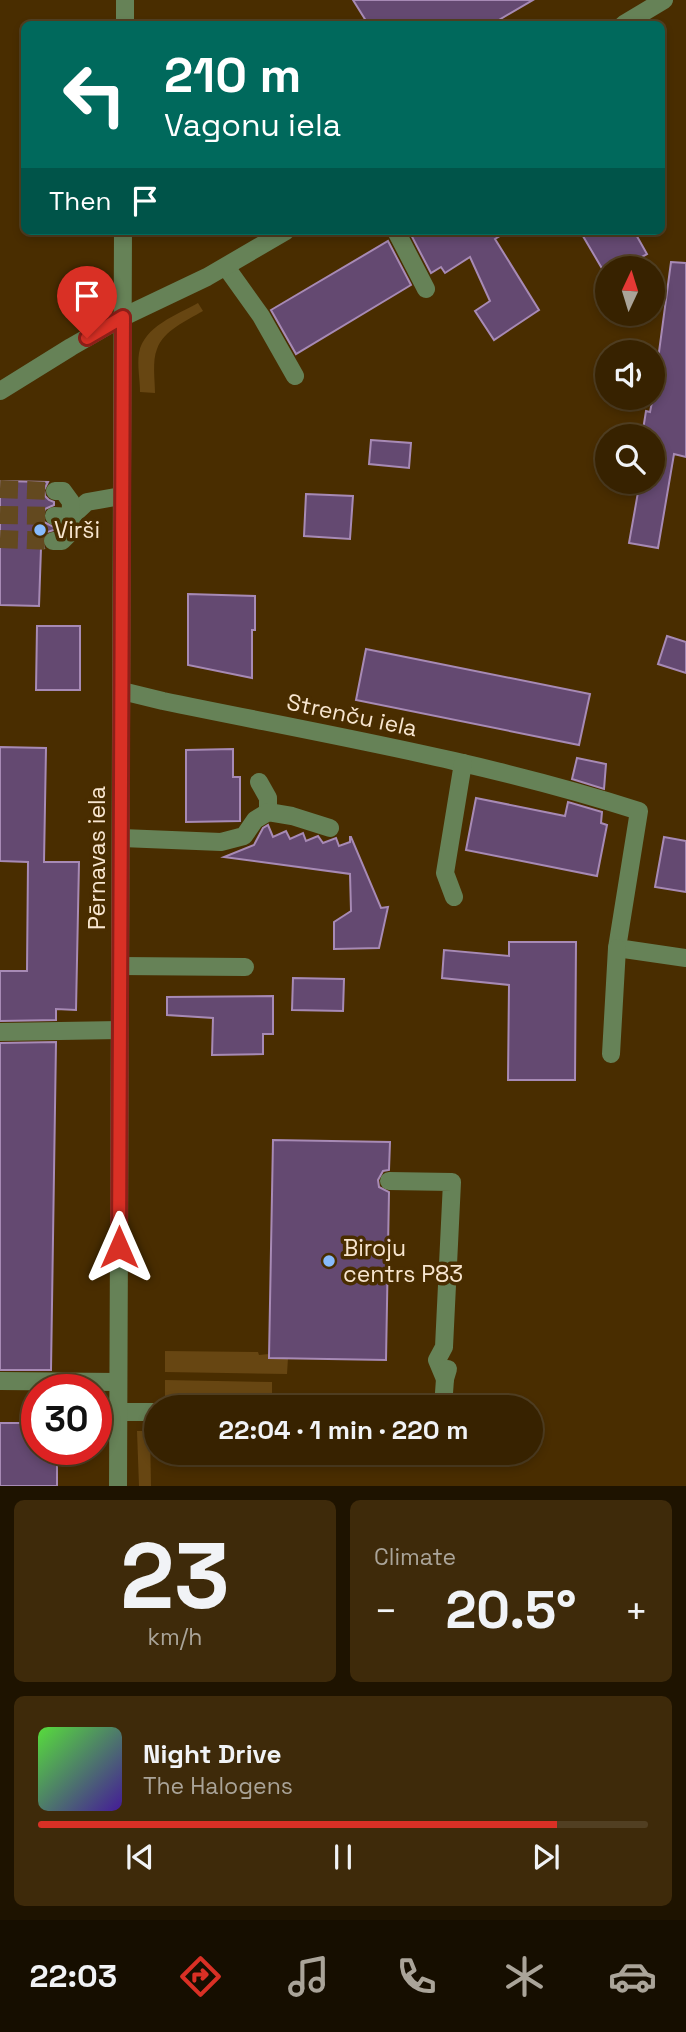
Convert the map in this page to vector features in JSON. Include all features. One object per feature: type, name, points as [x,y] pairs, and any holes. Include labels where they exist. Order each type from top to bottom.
[{"type":"street","points":[[125,0],[125,21]]},
{"type":"street","points":[[629,21],[664,0]]},
{"type":"street","name":"Pērnavas iela","points":[[118,1486],[123,235]]},
{"type":"street","points":[[0,391],[123,317],[226,267],[279,235]]},
{"type":"street","points":[[398,235],[426,289]]},
{"type":"street","points":[[226,267],[261,316],[295,376]]},
{"type":"street","points":[[55,491],[63,491],[71,502],[62,517]]},
{"type":"street","points":[[62,517],[87,502],[121,496]]},
{"type":"street","points":[[53,541],[62,541],[70,533],[62,517]]},
{"type":"street","name":"Strenču iela","points":[[122,691],[463,763],[570,789],[639,811],[617,948]]},
{"type":"street","points":[[454,897],[445,873],[463,763]]},
{"type":"street","points":[[259,782],[268,798],[268,811]]},
{"type":"street","points":[[122,838],[221,842],[244,836],[255,820],[268,811],[330,828]]},
{"type":"street","points":[[611,1054],[617,948],[686,958]]},
{"type":"street","points":[[121,966],[245,967]]},
{"type":"street","points":[[0,1032],[120,1030]]},
{"type":"street","points":[[389,1181],[452,1182],[444,1347],[437,1360],[445,1379],[444,1395]]},
{"type":"street","points":[[0,1381],[118,1382]]},
{"type":"street","points":[[118,1412],[144,1412]]},
{"type":"shaded area","points":[[198,303],[203,311],[170,331],[160,342],[155,354],[155,393],[140,392],[139,353],[147,335],[162,322]]},
{"type":"shaded area","points":[[165,1351],[269,1354],[288,1358],[287,1374],[165,1372]]},
{"type":"shaded area","points":[[165,1380],[272,1382],[272,1395],[165,1395]]},
{"type":"shaded area","points":[[137,1431],[144,1431],[144,1465],[151,1465],[151,1486],[139,1486]]},
{"type":"building","points":[[353,0],[533,0],[497,21],[366,21]]},
{"type":"building","points":[[411,235],[502,235],[495,239],[539,310],[494,340],[475,311],[490,301],[470,257],[445,273],[441,267],[431,273]]},
{"type":"building","points":[[582,235],[636,235],[647,254],[595,257]]},
{"type":"building","points":[[388,241],[411,285],[296,354],[271,310]]},
{"type":"building","points":[[671,262],[686,263],[686,457],[674,454],[658,548],[629,543],[638,494],[665,494],[665,424],[644,424],[646,411],[665,410],[665,340],[661,340],[662,326],[665,326]]},
{"type":"building","points":[[371,440],[411,443],[409,468],[369,464]]},
{"type":"building","points":[[0,481],[48,482],[44,490],[45,496],[54,502],[54,505],[45,509],[43,515],[44,522],[54,527],[54,530],[47,532],[42,540],[44,548],[41,548],[39,606],[0,605]]},
{"type":"building","points":[[306,494],[353,496],[350,539],[304,536]]},
{"type":"building","points":[[188,594],[255,596],[252,678],[188,665]]},
{"type":"building","points":[[37,626],[80,626],[80,690],[36,690]]},
{"type":"building","points":[[667,636],[686,642],[686,673],[658,664]]},
{"type":"building","points":[[366,649],[590,694],[579,745],[356,700]]},
{"type":"building","points":[[0,747],[46,748],[44,862],[79,862],[76,1010],[56,1009],[56,1020],[0,1021],[0,971],[27,971],[28,862],[0,861]]},
{"type":"building","points":[[233,749],[233,777],[240,777],[240,821],[186,822],[186,750]]},
{"type":"building","points":[[577,758],[606,764],[604,789],[572,779]]},
{"type":"building","points":[[476,798],[565,816],[568,802],[602,812],[601,823],[607,825],[597,876],[466,850]]},
{"type":"building","points":[[268,825],[273,837],[286,831],[290,839],[303,833],[306,841],[318,836],[323,843],[336,838],[339,846],[350,842],[351,837],[381,908],[388,907],[379,948],[334,949],[334,922],[351,911],[350,874],[224,857],[254,845],[263,828]]},
{"type":"building","points":[[664,837],[686,841],[686,892],[655,887]]},
{"type":"building","points":[[509,942],[576,942],[575,1080],[508,1080],[509,985],[442,978],[444,950],[509,956]]},
{"type":"building","points":[[293,978],[344,979],[343,1011],[292,1010]]},
{"type":"building","points":[[273,996],[273,1034],[263,1034],[263,1054],[212,1055],[213,1018],[167,1015],[167,997]]},
{"type":"building","points":[[56,1042],[51,1370],[0,1370],[0,1043]]},
{"type":"building","name":"Biroju centrs P83","points":[[273,1140],[390,1142],[389,1170],[383,1171],[378,1180],[379,1187],[389,1192],[386,1360],[269,1358]]},
{"type":"building","points":[[0,1423],[21,1423],[21,1465],[57,1465],[57,1486],[0,1486]]},
{"type":"tunnel","points":[[0,489],[55,491]]},
{"type":"tunnel","points":[[0,515],[54,516]]},
{"type":"tunnel","points":[[0,539],[53,541]]},
{"type":"place","name":"Virši","points":[[40,530]]},
{"type":"place","name":"Biroju centrs P83","points":[[329,1261]]},
{"type":"route","points":[[87,338],[123,317],[119,1247]]}]
